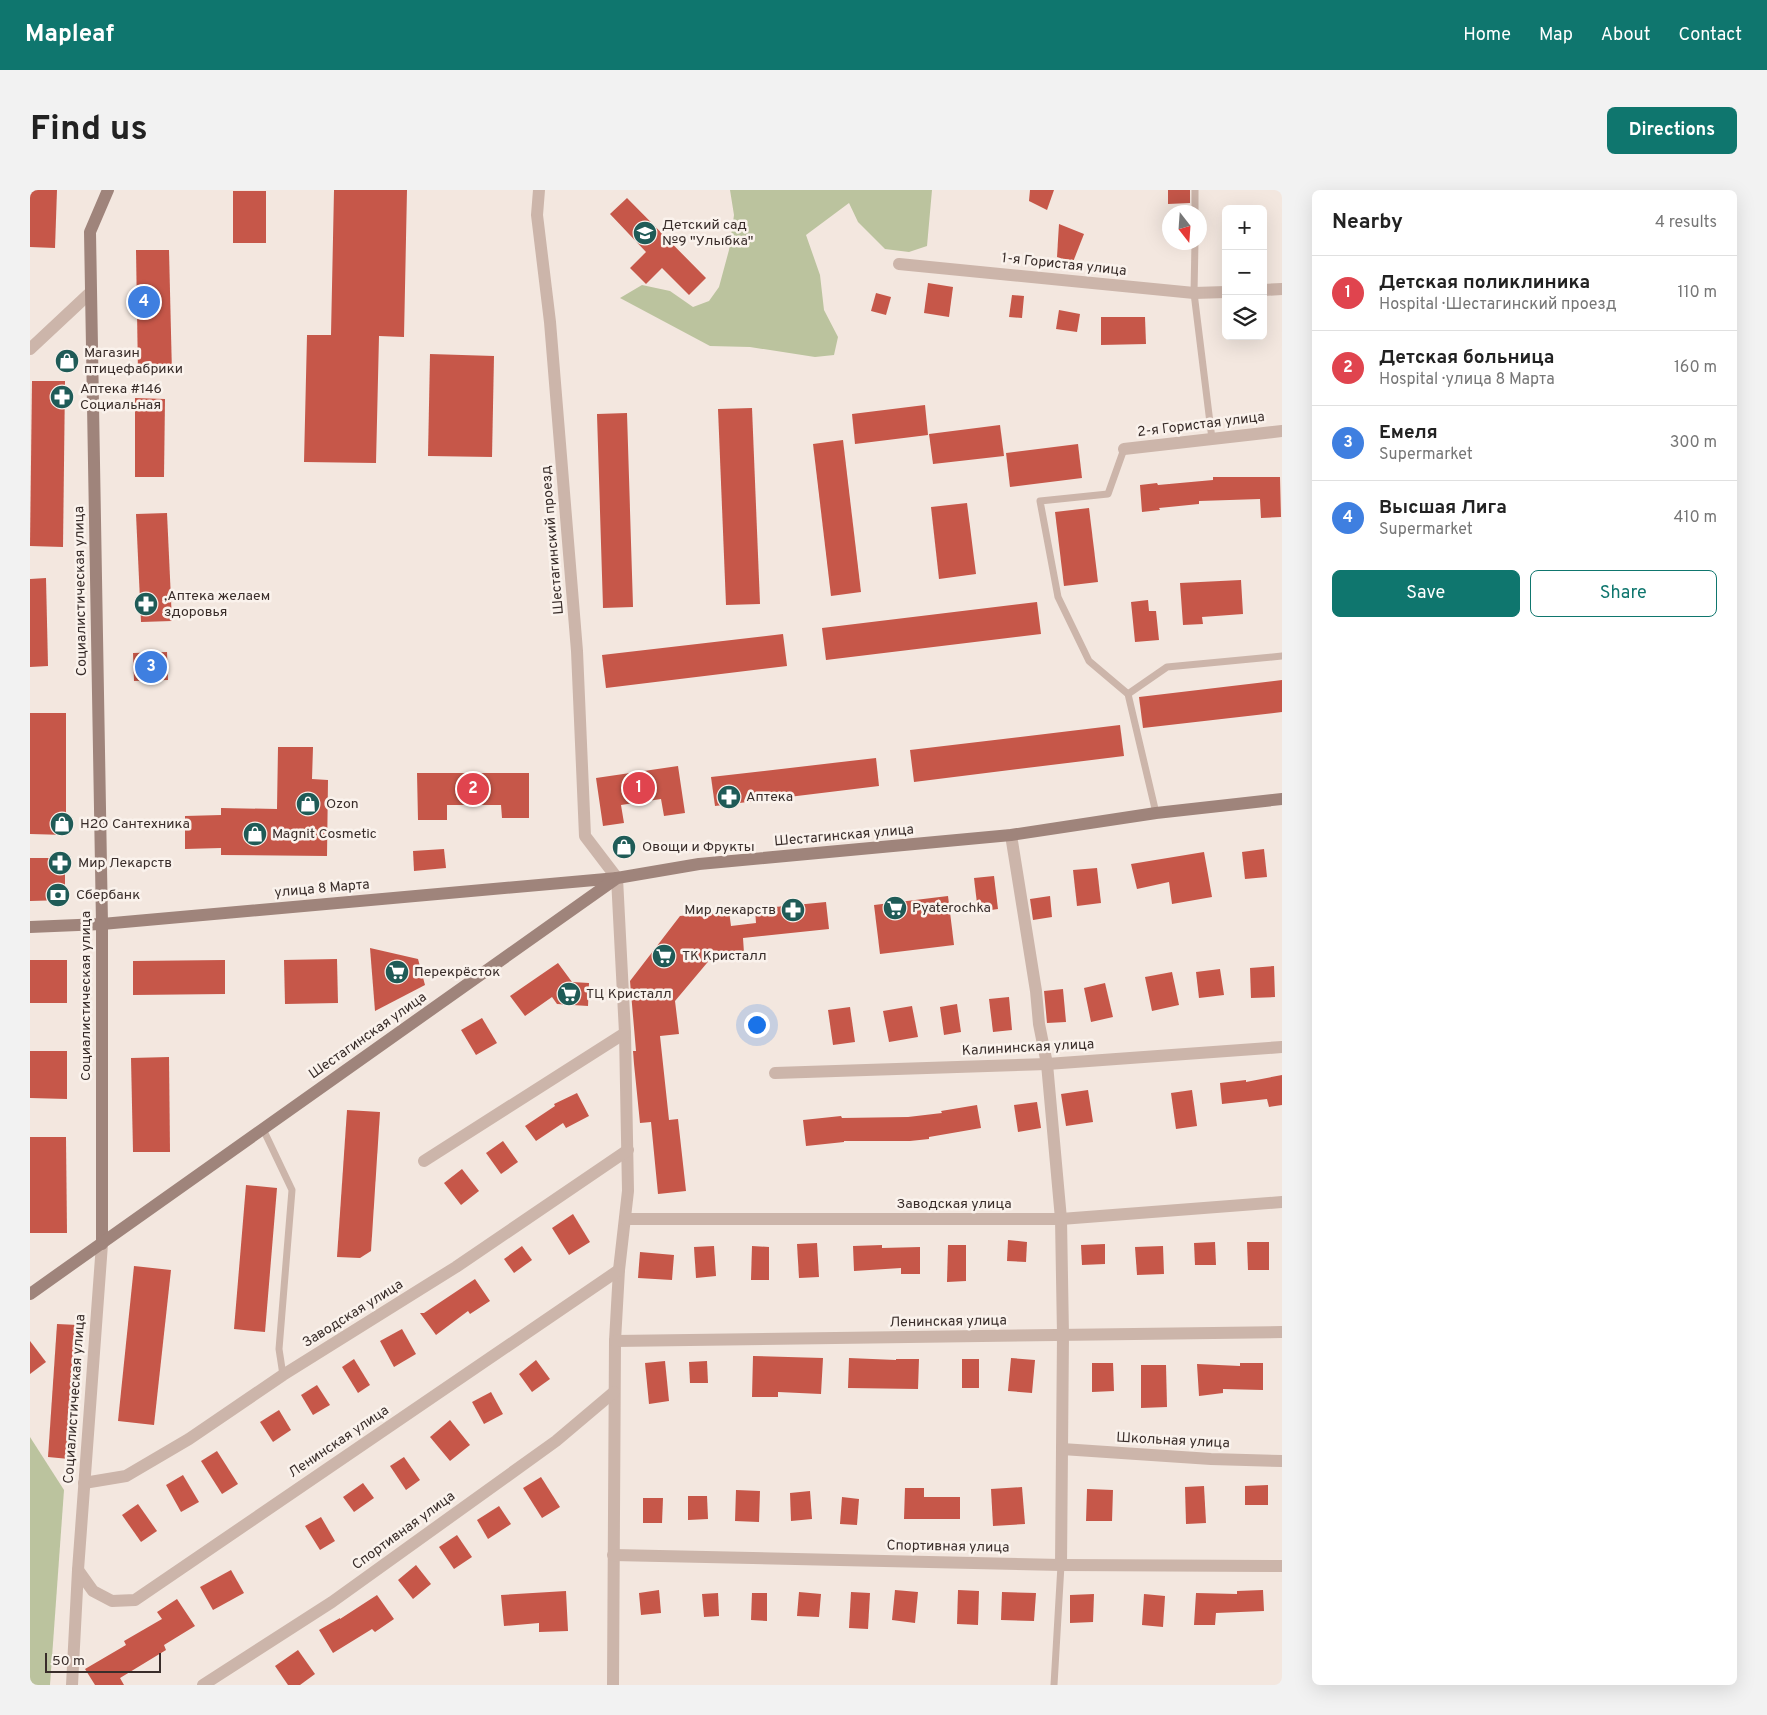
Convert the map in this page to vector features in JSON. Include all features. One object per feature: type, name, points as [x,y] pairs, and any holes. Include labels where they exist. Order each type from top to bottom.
[{"type":"street","name":"Социалистическая улица","points":[[72,1685],[78,1570],[102,1244],[102,924],[90,232],[108,190]]},
{"type":"street","name":"Шестагинский проезд","points":[[539,190],[537,215],[550,322],[577,651],[585,836],[616,878]]},
{"type":"street","name":"1-я Гористая улица","points":[[899,264],[1194,293],[1222,292]]},
{"type":"street","points":[[1267,290],[1282,289]]},
{"type":"street","points":[[30,349],[91,292]]},
{"type":"street","name":"2-я Гористая улица","points":[[1124,449],[1282,431]]},
{"type":"street","name":"Шестагинская улица","points":[[30,1294],[616,878],[699,864],[1011,835],[1156,813],[1282,799]]},
{"type":"street","points":[[1011,835],[1036,991],[1039,1024],[1047,1064],[1060,1218],[1063,1335],[1061,1565]]},
{"type":"street","points":[[613,1685],[615,1341],[619,1270],[628,1191],[625,1033],[616,878]]},
{"type":"street","name":"улица 8 Марта","points":[[30,927],[102,924],[616,878]]},
{"type":"street","points":[[424,1161],[625,1033]]},
{"type":"street","name":"Калининская улица","points":[[775,1074],[1047,1064],[1282,1047]]},
{"type":"street","name":"Заводская улица","points":[[84,1482],[126,1476],[189,1439],[283,1375],[456,1266],[628,1150]]},
{"type":"street","name":"Заводская улица","points":[[625,1219],[1060,1218],[1282,1202]]},
{"type":"street","name":"Ленинская улица","points":[[78,1570],[93,1591],[112,1601],[135,1600],[619,1270]]},
{"type":"street","name":"Ленинская улица","points":[[615,1341],[1282,1332]]},
{"type":"street","name":"Спортивная улица","points":[[204,1685],[332,1602],[556,1440],[614,1392]]},
{"type":"street","name":"Школьная улица","points":[[1062,1449],[1211,1459],[1282,1461]]},
{"type":"street","name":"Спортивная улица","points":[[613,1555],[1061,1565],[1282,1566]]},
{"type":"lane","points":[[1195,190],[1195,205]]},
{"type":"lane","points":[[1194,250],[1194,293],[1212,439]]},
{"type":"lane","points":[[1124,449],[1108,494],[1040,501],[1058,596],[1089,661],[1128,694],[1156,813]]},
{"type":"lane","points":[[1128,694],[1167,667],[1282,656]]},
{"type":"lane","points":[[263,1129],[292,1190],[279,1349],[283,1375]]},
{"type":"lane","points":[[1054,1685],[1061,1565]]},
{"type":"green space","points":[[730,190],[932,190],[927,246],[909,252],[885,249],[858,222],[849,203],[806,235],[820,275],[824,310],[838,337],[834,355],[815,357],[750,347],[710,346],[620,298],[642,285],[670,291],[693,307],[709,301],[719,287],[729,250],[734,215]]},
{"type":"green space","points":[[30,1437],[64,1490],[50,1685],[30,1685]]},
{"type":"building","points":[[30,190],[57,190],[55,248],[30,247]]},
{"type":"building","points":[[334,190],[407,190],[404,337],[379,336],[376,463],[304,462],[307,335],[331,335]]},
{"type":"building","points":[[1030,190],[1054,190],[1047,210],[1029,201]]},
{"type":"building","points":[[1168,190],[1190,190],[1190,203],[1168,204]]},
{"type":"building","points":[[233,191],[266,191],[266,243],[233,243]]},
{"type":"building","name":"Детский сад №9 \"Улыбка\"","points":[[627,198],[706,278],[689,295],[662,268],[646,284],[630,268],[646,252],[610,214]]},
{"type":"building","points":[[1059,224],[1084,234],[1073,262],[1057,257]]},
{"type":"building","points":[[136,250],[169,250],[172,374],[138,374]]},
{"type":"building","points":[[928,283],[953,287],[949,317],[924,313]]},
{"type":"building","points":[[876,293],[891,297],[886,315],[871,311]]},
{"type":"building","points":[[1012,295],[1024,296],[1022,318],[1009,317]]},
{"type":"building","points":[[1059,310],[1080,314],[1077,332],[1056,329]]},
{"type":"building","points":[[1101,317],[1145,317],[1146,344],[1101,345]]},
{"type":"building","points":[[430,354],[494,356],[492,457],[428,456]]},
{"type":"building","points":[[32,381],[65,381],[63,547],[30,546]]},
{"type":"building","points":[[135,398],[165,399],[164,477],[135,477]]},
{"type":"building","points":[[925,405],[928,435],[855,444],[852,414]]},
{"type":"building","points":[[752,408],[760,604],[726,605],[718,409]]},
{"type":"building","points":[[627,413],[633,607],[603,608],[597,414]]},
{"type":"building","points":[[1000,425],[1004,456],[933,464],[929,434]]},
{"type":"building","points":[[843,440],[861,592],[831,596],[813,444]]},
{"type":"building","points":[[1078,444],[1082,478],[1010,487],[1006,453]]},
{"type":"building","points":[[1213,477],[1280,477],[1281,517],[1261,518],[1260,499],[1199,501],[1199,504],[1159,508],[1160,510],[1142,512],[1140,485],[1213,480]]},
{"type":"building","points":[[967,503],[976,574],[939,579],[931,507]]},
{"type":"building","points":[[1089,508],[1098,582],[1064,586],[1055,512]]},
{"type":"building","points":[[167,513],[172,621],[141,622],[136,514]]},
{"type":"building","points":[[46,578],[48,666],[30,667],[30,579]]},
{"type":"building","points":[[1241,580],[1243,614],[1202,617],[1203,624],[1183,625],[1180,583]]},
{"type":"building","points":[[1148,600],[1149,611],[1156,611],[1159,640],[1135,642],[1131,602]]},
{"type":"building","points":[[1037,602],[1041,634],[826,660],[822,628]]},
{"type":"building","points":[[783,634],[787,666],[606,688],[602,655]]},
{"type":"building","points":[[167,652],[168,680],[134,681],[133,653]]},
{"type":"building","points":[[1282,680],[1282,712],[1143,728],[1139,697]]},
{"type":"building","points":[[30,713],[66,713],[66,835],[30,834]]},
{"type":"building","points":[[1120,725],[1124,756],[914,782],[910,750]]},
{"type":"building","points":[[278,747],[313,747],[312,779],[328,780],[327,856],[221,855],[221,848],[185,849],[185,816],[221,815],[221,808],[277,809]]},
{"type":"building","points":[[876,758],[879,786],[715,806],[711,777]]},
{"type":"building","points":[[678,766],[685,813],[664,816],[661,799],[621,805],[624,823],[603,826],[596,778]]},
{"type":"building","points":[[417,773],[529,773],[529,818],[502,818],[501,805],[447,805],[447,820],[418,820]]},
{"type":"building","points":[[444,849],[446,868],[414,871],[413,851]]},
{"type":"building","points":[[1264,849],[1267,877],[1245,879],[1242,852]]},
{"type":"building","points":[[1204,852],[1212,897],[1172,904],[1169,882],[1137,889],[1131,864]]},
{"type":"building","points":[[30,858],[65,858],[65,900],[30,901]]},
{"type":"building","points":[[1097,868],[1101,903],[1077,906],[1073,870]]},
{"type":"building","points":[[994,876],[998,909],[978,912],[974,878]]},
{"type":"building","points":[[948,896],[954,945],[880,954],[874,905]]},
{"type":"building","points":[[1050,896],[1052,917],[1033,920],[1030,899]]},
{"type":"building","points":[[826,902],[829,929],[743,938],[744,953],[712,957],[675,1001],[679,1034],[660,1036],[669,1120],[678,1119],[686,1191],[658,1194],[651,1122],[640,1123],[633,1051],[636,1051],[630,981],[680,916],[729,911],[731,926],[756,923],[755,909]]},
{"type":"building","name":"Перекрёсток","points":[[370,948],[418,959],[425,985],[375,1011]]},
{"type":"building","points":[[337,959],[338,1003],[285,1004],[284,960]]},
{"type":"building","points":[[30,960],[67,960],[67,1003],[30,1003]]},
{"type":"building","points":[[225,960],[225,994],[133,995],[133,961]]},
{"type":"building","name":"ТЦ Кристалл","points":[[558,963],[572,982],[589,983],[588,1006],[557,1004],[552,997],[525,1016],[510,996]]},
{"type":"building","points":[[1274,966],[1275,997],[1251,998],[1250,968]]},
{"type":"building","points":[[1220,969],[1224,995],[1199,998],[1196,972]]},
{"type":"building","points":[[1172,972],[1179,1005],[1152,1011],[1145,977]]},
{"type":"building","points":[[1105,983],[1113,1017],[1091,1022],[1084,988]]},
{"type":"building","points":[[1063,989],[1066,1022],[1047,1023],[1044,991]]},
{"type":"building","points":[[1009,997],[1012,1030],[993,1032],[989,999]]},
{"type":"building","points":[[957,1004],[961,1032],[944,1035],[940,1007]]},
{"type":"building","points":[[912,1006],[918,1037],[889,1042],[883,1011]]},
{"type":"building","points":[[850,1007],[855,1042],[833,1045],[828,1010]]},
{"type":"building","points":[[482,1018],[497,1043],[476,1055],[461,1030]]},
{"type":"building","points":[[30,1051],[67,1051],[67,1099],[30,1098]]},
{"type":"building","points":[[169,1057],[170,1152],[133,1152],[131,1058]]},
{"type":"building","points":[[1282,1075],[1282,1105],[1269,1107],[1267,1099],[1222,1104],[1220,1083],[1246,1080],[1246,1082]]},
{"type":"building","points":[[1088,1090],[1093,1122],[1066,1126],[1061,1094]]},
{"type":"building","points":[[1192,1090],[1197,1126],[1176,1129],[1171,1093]]},
{"type":"building","points":[[577,1093],[589,1116],[566,1128],[563,1123],[536,1141],[525,1126],[555,1106],[554,1104]]},
{"type":"building","points":[[1037,1102],[1041,1128],[1018,1132],[1014,1105]]},
{"type":"building","points":[[977,1105],[981,1128],[910,1141],[844,1141],[806,1146],[803,1120],[841,1116],[842,1118],[908,1117],[942,1113],[941,1111]]},
{"type":"building","points":[[347,1110],[380,1112],[371,1251],[360,1258],[337,1257]]},
{"type":"building","points":[[30,1137],[66,1137],[67,1233],[30,1233]]},
{"type":"building","points":[[503,1141],[518,1162],[501,1174],[486,1153]]},
{"type":"building","points":[[462,1169],[479,1191],[461,1205],[444,1183]]},
{"type":"building","points":[[246,1185],[277,1188],[265,1332],[234,1329]]},
{"type":"building","points":[[573,1214],[590,1242],[569,1255],[552,1228]]},
{"type":"building","points":[[1008,1240],[1027,1242],[1026,1262],[1007,1261]]},
{"type":"building","points":[[1215,1242],[1216,1265],[1195,1265],[1194,1243]]},
{"type":"building","points":[[1247,1242],[1269,1242],[1269,1270],[1248,1270]]},
{"type":"building","points":[[817,1243],[819,1277],[799,1278],[797,1244]]},
{"type":"building","points":[[1105,1244],[1105,1264],[1082,1265],[1081,1245]]},
{"type":"building","points":[[882,1245],[882,1248],[920,1247],[920,1274],[901,1274],[901,1268],[854,1271],[853,1246]]},
{"type":"building","points":[[948,1245],[966,1245],[966,1281],[947,1282]]},
{"type":"building","points":[[522,1246],[532,1260],[514,1273],[504,1259]]},
{"type":"building","points":[[714,1246],[716,1276],[696,1278],[694,1247]]},
{"type":"building","points":[[752,1246],[769,1247],[769,1280],[751,1280]]},
{"type":"building","points":[[1163,1246],[1164,1274],[1137,1275],[1135,1247]]},
{"type":"building","points":[[640,1252],[674,1255],[672,1280],[638,1278]]},
{"type":"building","points":[[134,1266],[171,1270],[154,1425],[118,1421]]},
{"type":"building","points":[[475,1279],[490,1301],[470,1314],[468,1311],[436,1335],[420,1313],[424,1313]]},
{"type":"building","points":[[57,1324],[78,1325],[69,1459],[48,1457]]},
{"type":"building","points":[[402,1329],[416,1354],[394,1367],[380,1341]]},
{"type":"building","points":[[30,1341],[46,1362],[30,1374]]},
{"type":"building","points":[[753,1356],[823,1358],[821,1394],[778,1392],[778,1397],[752,1397]]},
{"type":"building","points":[[849,1358],[919,1359],[918,1389],[848,1388]]},
{"type":"building","points":[[1011,1358],[1035,1360],[1032,1393],[1008,1391]]},
{"type":"building","points":[[354,1359],[370,1385],[358,1393],[342,1367]]},
{"type":"building","points":[[962,1359],[979,1359],[979,1388],[962,1388]]},
{"type":"building","points":[[536,1360],[550,1379],[532,1392],[519,1374]]},
{"type":"building","points":[[665,1361],[669,1401],[649,1404],[645,1363]]},
{"type":"building","points":[[707,1361],[708,1383],[690,1383],[689,1362]]},
{"type":"building","points":[[1092,1363],[1113,1363],[1114,1391],[1092,1392]]},
{"type":"building","points":[[1240,1363],[1263,1363],[1263,1390],[1223,1389],[1223,1393],[1199,1396],[1197,1364],[1240,1366]]},
{"type":"building","points":[[1141,1365],[1166,1365],[1167,1407],[1141,1408]]},
{"type":"building","points":[[317,1385],[330,1405],[313,1415],[301,1395]]},
{"type":"building","points":[[491,1392],[503,1414],[484,1424],[472,1402]]},
{"type":"building","points":[[279,1410],[291,1430],[273,1442],[260,1422]]},
{"type":"building","points":[[450,1420],[470,1445],[450,1461],[430,1437]]},
{"type":"building","points":[[217,1451],[238,1484],[222,1494],[201,1461]]},
{"type":"building","points":[[404,1457],[420,1480],[406,1490],[390,1466]]},
{"type":"building","points":[[183,1475],[199,1502],[181,1512],[166,1485]]},
{"type":"building","points":[[541,1477],[560,1507],[542,1518],[523,1488]]},
{"type":"building","points":[[363,1483],[374,1498],[354,1512],[343,1497]]},
{"type":"building","points":[[1268,1485],[1268,1505],[1245,1505],[1245,1486]]},
{"type":"building","points":[[1204,1486],[1206,1523],[1186,1524],[1185,1487]]},
{"type":"building","points":[[1022,1487],[1025,1524],[993,1526],[991,1489]]},
{"type":"building","points":[[905,1488],[924,1488],[924,1497],[960,1497],[960,1519],[904,1519]]},
{"type":"building","points":[[1087,1489],[1113,1490],[1112,1521],[1086,1521]]},
{"type":"building","points":[[736,1490],[760,1491],[759,1522],[735,1521]]},
{"type":"building","points":[[810,1491],[812,1519],[791,1521],[790,1493]]},
{"type":"building","points":[[688,1496],[707,1496],[708,1519],[688,1520]]},
{"type":"building","points":[[842,1497],[859,1499],[857,1525],[840,1524]]},
{"type":"building","points":[[643,1498],[663,1498],[662,1523],[643,1523]]},
{"type":"building","points":[[138,1504],[157,1531],[141,1542],[122,1515]]},
{"type":"building","points":[[499,1506],[511,1524],[488,1539],[477,1520]]},
{"type":"building","points":[[321,1517],[335,1541],[320,1550],[305,1526]]},
{"type":"building","points":[[457,1535],[472,1557],[454,1569],[439,1547]]},
{"type":"building","points":[[416,1565],[431,1584],[413,1599],[398,1580]]},
{"type":"building","points":[[231,1570],[244,1593],[213,1610],[200,1587]]},
{"type":"building","points":[[659,1590],[661,1613],[641,1615],[639,1593]]},
{"type":"building","points":[[895,1590],[918,1592],[915,1623],[892,1620]]},
{"type":"building","points":[[958,1590],[979,1591],[978,1625],[957,1624]]},
{"type":"building","points":[[1263,1590],[1264,1611],[1216,1613],[1215,1625],[1194,1625],[1196,1593],[1237,1594],[1237,1591]]},
{"type":"building","points":[[566,1591],[568,1631],[539,1632],[539,1623],[504,1626],[501,1595]]},
{"type":"building","points":[[799,1592],[821,1594],[819,1617],[797,1616]]},
{"type":"building","points":[[851,1592],[870,1593],[868,1629],[849,1628]]},
{"type":"building","points":[[1002,1592],[1036,1593],[1034,1621],[1001,1620]]},
{"type":"building","points":[[718,1593],[719,1616],[704,1617],[702,1594]]},
{"type":"building","points":[[752,1593],[767,1593],[767,1621],[751,1620]]},
{"type":"building","points":[[1094,1594],[1093,1622],[1070,1623],[1070,1595]]},
{"type":"building","points":[[1144,1594],[1165,1596],[1163,1627],[1142,1625]]},
{"type":"building","points":[[377,1595],[394,1619],[375,1632],[372,1629],[333,1653],[319,1630]]},
{"type":"building","points":[[177,1599],[195,1626],[164,1645],[166,1650],[120,1678],[124,1685],[95,1685],[85,1669],[126,1645],[124,1641],[162,1619],[157,1612]]},
{"type":"building","points":[[298,1650],[315,1674],[300,1685],[288,1685],[275,1666]]},
{"type":"place","name":"Детский сад №9 \"Улыбка\"","points":[[645,233]]},
{"type":"place","name":"Высшая Лига","points":[[144,302]]},
{"type":"place","name":"Магазин птицефабрики","points":[[67,361]]},
{"type":"place","name":"Аптека #146 Социальная","points":[[62,397]]},
{"type":"place","name":",Аптека желаем здоровья","points":[[146,604]]},
{"type":"place","name":"Емеля","points":[[151,667]]},
{"type":"place","name":"Детская поликлиника","points":[[639,788]]},
{"type":"place","name":"Детская больница","points":[[473,789]]},
{"type":"place","name":"Аптека","points":[[729,797]]},
{"type":"place","name":"Ozon","points":[[308,804]]},
{"type":"place","name":"H2O Сантехника","points":[[62,824]]},
{"type":"place","name":"Magnit Cosmetic","points":[[255,834]]},
{"type":"place","name":"Овощи и Фрукты","points":[[624,847]]},
{"type":"place","name":"Мир Лекарств","points":[[60,863]]},
{"type":"place","name":"Сбербанк","points":[[58,895]]},
{"type":"place","name":"Pyaterochka","points":[[895,908]]},
{"type":"place","name":"Мир лекарств","points":[[793,910]]},
{"type":"place","name":"ТК Кристалл","points":[[664,956]]},
{"type":"place","name":"Перекрёсток","points":[[397,972]]},
{"type":"place","name":"ТЦ Кристалл","points":[[569,994]]}]
